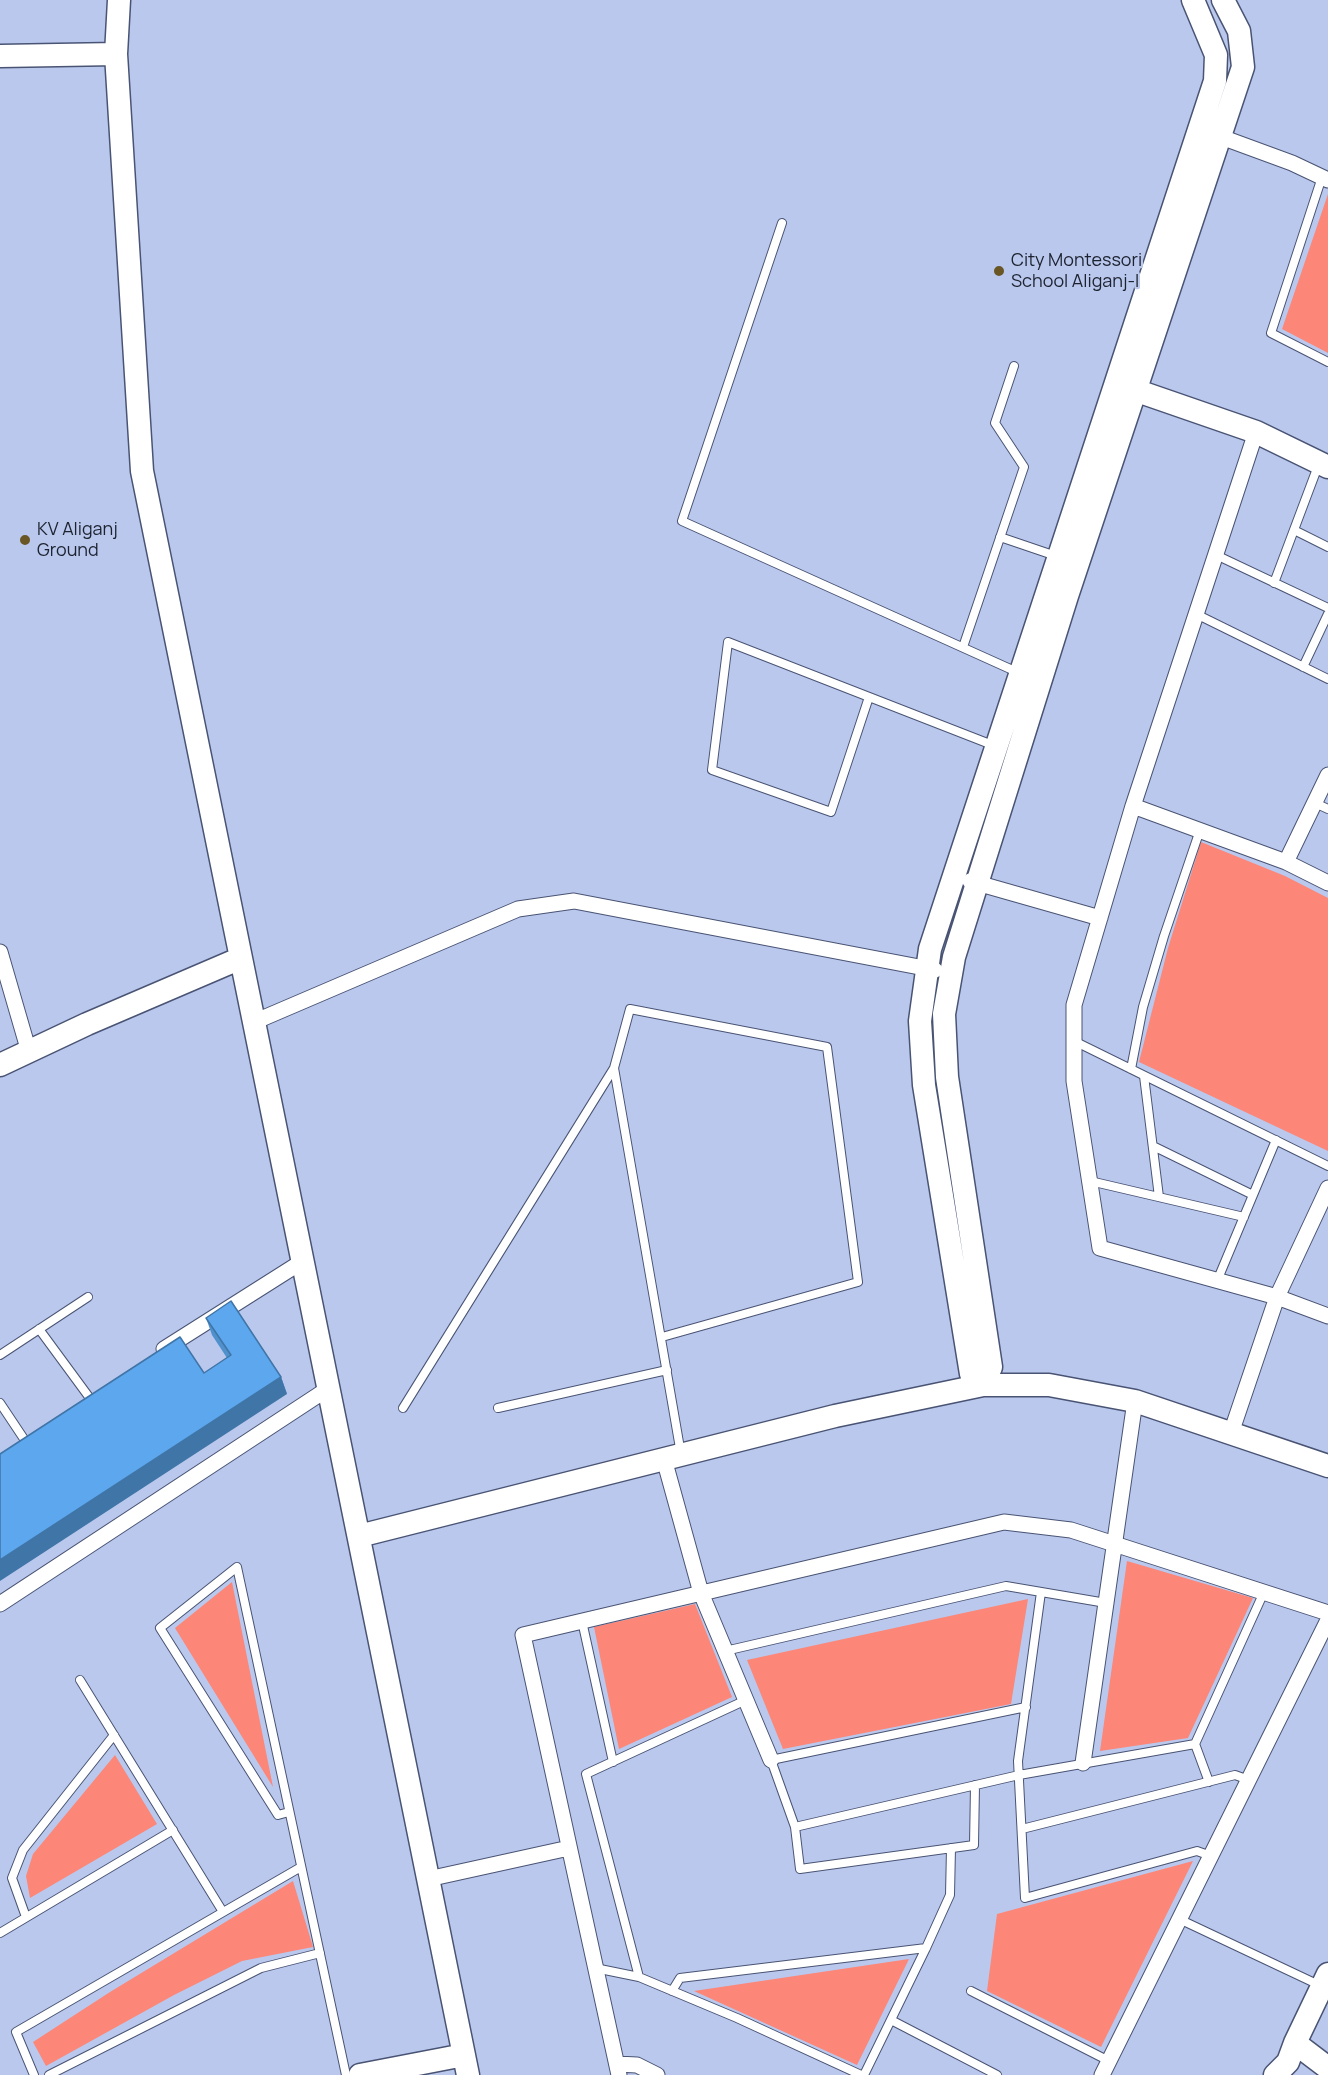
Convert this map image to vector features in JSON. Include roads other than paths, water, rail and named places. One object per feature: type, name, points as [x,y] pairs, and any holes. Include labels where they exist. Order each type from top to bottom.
[{"type":"street","points":[[119,0],[116,54],[142,471],[466,2065],[360,2075]]},
{"type":"street","points":[[983,1386],[991,1367],[946,1077],[944,1014],[954,957],[1063,607],[1199,129],[1215,81],[1215,55],[1193,0]]},
{"type":"street","points":[[983,1386],[970,1374],[924,1085],[920,1021],[930,949],[1059,557],[1221,137],[1243,67],[1239,31],[1223,0]]},
{"type":"street","points":[[0,56],[116,54]]},
{"type":"street","points":[[1199,129],[1292,163],[1325,179]]},
{"type":"street","points":[[1126,387],[1256,432],[1323,465]]},
{"type":"street","points":[[1256,432],[1133,806],[1074,1005],[1074,1081],[1100,1248],[1277,1297],[1328,1316]]},
{"type":"street","points":[[1286,862],[1321,806],[1328,775]]},
{"type":"street","points":[[1133,806],[1286,862],[1328,883]]},
{"type":"street","points":[[953,876],[1100,918]]},
{"type":"street","points":[[254,1022],[518,909],[574,901],[951,972]]},
{"type":"street","points":[[0,952],[29,1052]]},
{"type":"street","points":[[0,1065],[87,1024],[242,958]]},
{"type":"street","points":[[1231,1433],[1277,1297],[1328,1188]]},
{"type":"street","points":[[148,1360],[303,1261]]},
{"type":"street","points":[[358,1536],[835,1416],[983,1386],[1049,1385],[1135,1401],[1328,1466]]},
{"type":"street","points":[[0,1604],[328,1388]]},
{"type":"street","points":[[1083,1763],[1135,1401]]},
{"type":"street","points":[[8,1449],[29,1436]]},
{"type":"street","points":[[672,1457],[701,1593],[771,1760]]},
{"type":"street","points":[[657,2075],[637,2065],[618,2070],[523,1635],[1004,1522],[1071,1530],[1328,1613]]},
{"type":"street","points":[[1102,2075],[1328,1620]]},
{"type":"street","points":[[428,1880],[569,1848]]},
{"type":"street","points":[[1325,1980],[1287,2064],[1328,2068]]},
{"type":"lane","points":[[1325,179],[1271,333],[1328,362]]},
{"type":"lane","points":[[782,223],[682,521],[1020,673]]},
{"type":"lane","points":[[963,647],[1024,467],[994,423],[1014,366]]},
{"type":"lane","points":[[1274,583],[1294,530],[1323,465]]},
{"type":"lane","points":[[1294,530],[1328,547]]},
{"type":"lane","points":[[1000,537],[1059,557]]},
{"type":"lane","points":[[1216,555],[1328,608]]},
{"type":"lane","points":[[1196,614],[1328,679]]},
{"type":"lane","points":[[1303,667],[1328,614]]},
{"type":"lane","points":[[869,697],[831,812],[712,770],[728,642],[869,697],[996,747]]},
{"type":"lane","points":[[1131,1069],[1143,1007],[1200,830]]},
{"type":"lane","points":[[403,1408],[614,1068],[630,1009],[827,1047],[858,1282],[662,1336]]},
{"type":"lane","points":[[1074,1041],[1328,1166]]},
{"type":"lane","points":[[614,1068],[662,1336],[667,1370],[672,1457]]},
{"type":"lane","points":[[1144,1076],[1159,1197]]},
{"type":"lane","points":[[1217,1281],[1276,1140]]},
{"type":"lane","points":[[1153,1146],[1253,1195]]},
{"type":"lane","points":[[1090,1181],[1244,1217]]},
{"type":"lane","points":[[0,1355],[88,1297]]},
{"type":"lane","points":[[39,1329],[90,1397]]},
{"type":"lane","points":[[498,1408],[667,1370]]},
{"type":"lane","points":[[0,1403],[29,1436]]},
{"type":"lane","points":[[290,1812],[278,1815],[160,1628],[237,1567],[290,1812],[346,2075]]},
{"type":"lane","points":[[725,1651],[1006,1586],[1106,1603]]},
{"type":"lane","points":[[1041,1592],[1018,1761],[1025,1898],[1197,1851],[1211,1856]]},
{"type":"lane","points":[[1209,1782],[1195,1744],[1264,1592]]},
{"type":"lane","points":[[582,1621],[613,1762]]},
{"type":"lane","points":[[80,1680],[223,1912]]},
{"type":"lane","points":[[639,1977],[586,1774],[746,1700]]},
{"type":"lane","points":[[975,1785],[974,1845],[800,1869],[795,1827],[771,1760],[1026,1707]]},
{"type":"lane","points":[[26,1917],[12,1878],[23,1850],[114,1736]]},
{"type":"lane","points":[[795,1827],[1019,1775],[1195,1744]]},
{"type":"lane","points":[[1022,1829],[1235,1775],[1249,1780]]},
{"type":"lane","points":[[0,1933],[173,1830]]},
{"type":"lane","points":[[596,1968],[639,1977],[863,2075],[950,1895],[951,1848]]},
{"type":"lane","points":[[33,2075],[16,2032],[301,1867]]},
{"type":"lane","points":[[1179,1919],[1325,1980]]},
{"type":"lane","points":[[672,1991],[680,1978],[926,1948]]},
{"type":"lane","points":[[49,2075],[261,1968],[320,1953]]},
{"type":"lane","points":[[970,1991],[1109,2061]]},
{"type":"lane","points":[[891,2020],[997,2075]]},
{"type":"place","name":"City Montessori School Aliganj-I","points":[[999,271]]},
{"type":"place","name":"KV Aliganj Ground","points":[[25,540]]}]
